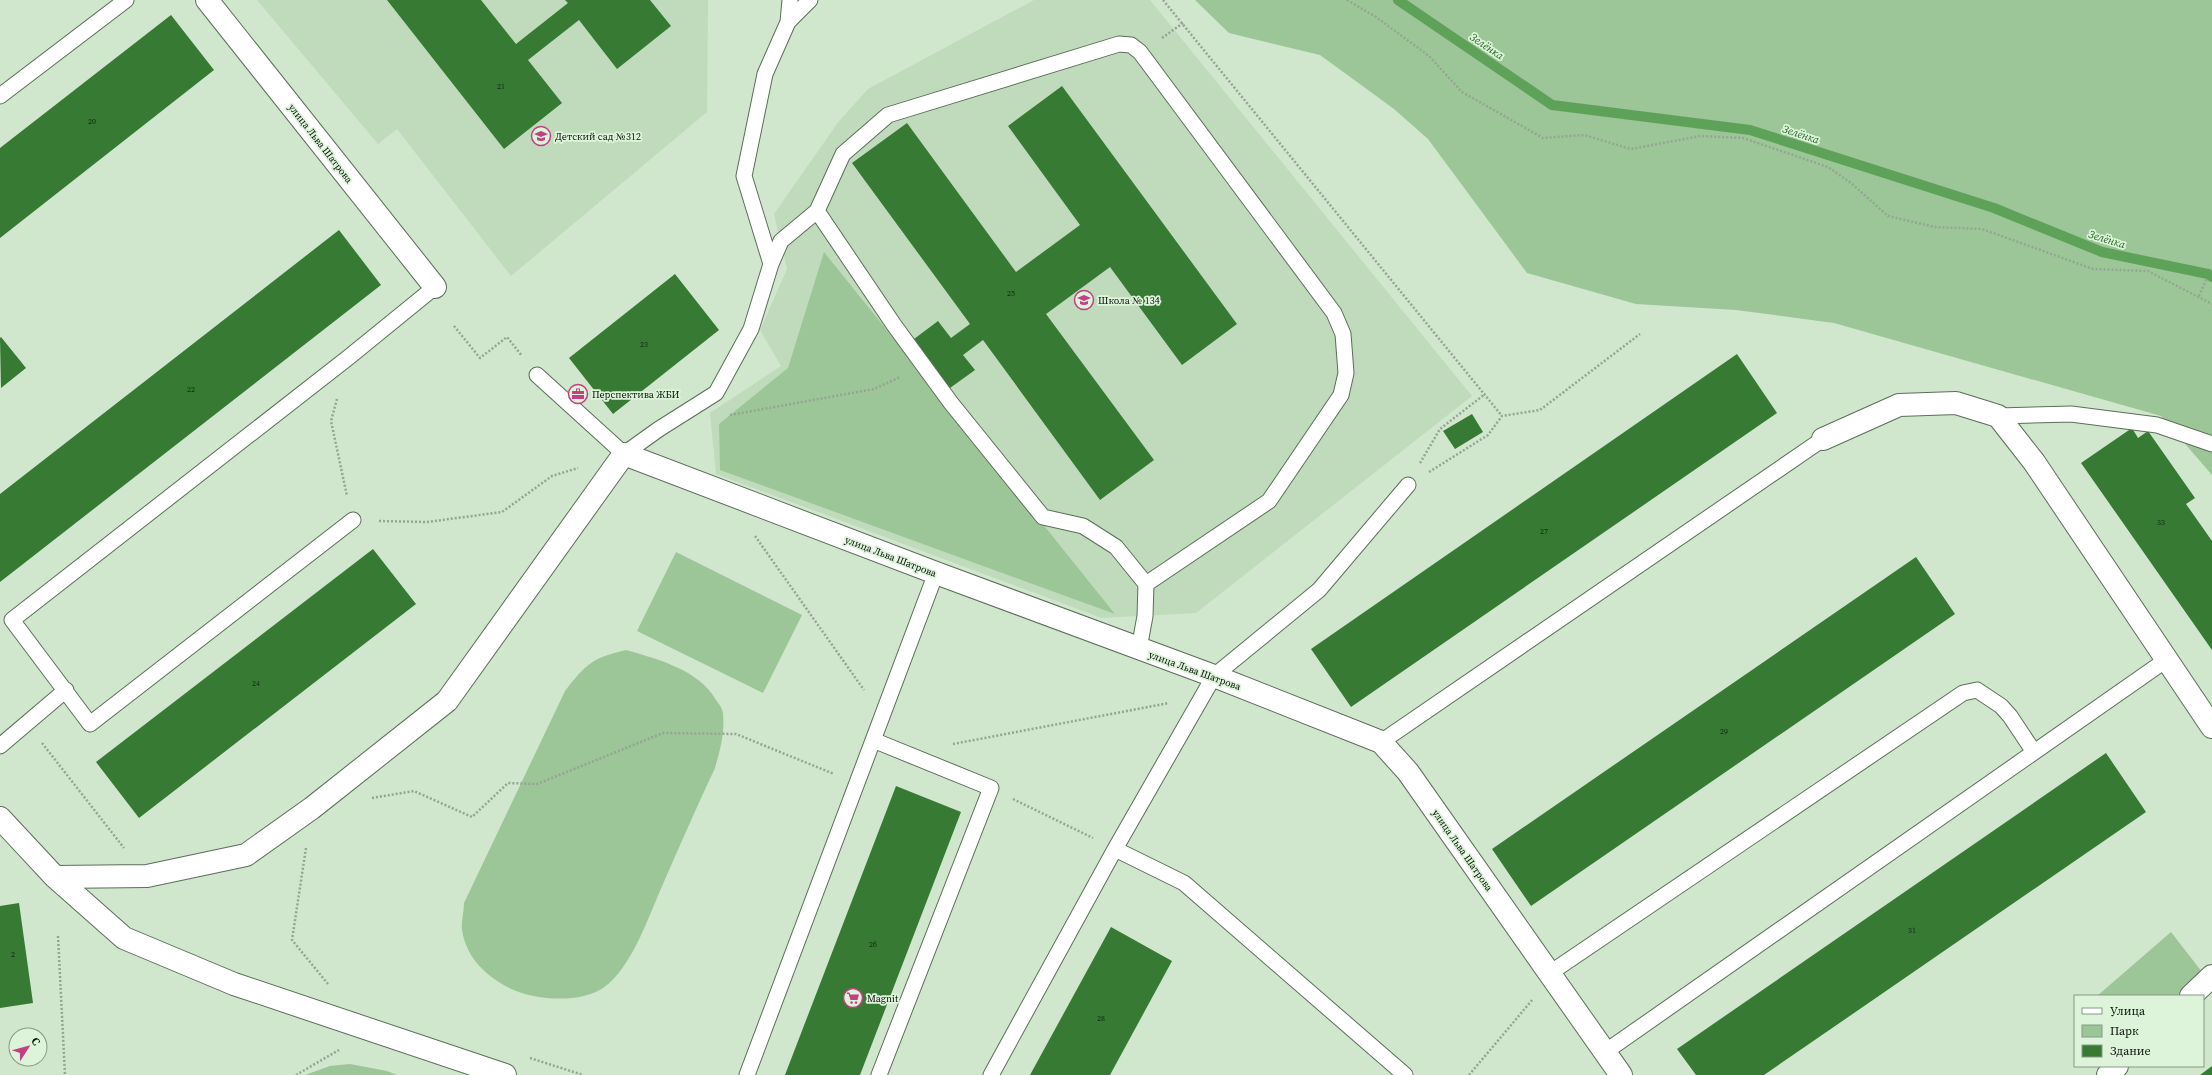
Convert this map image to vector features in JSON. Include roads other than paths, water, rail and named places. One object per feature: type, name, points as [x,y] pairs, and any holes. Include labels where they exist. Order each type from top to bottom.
[{"type":"street","name":"улица Льва Шатрова","points":[[208,0],[435,287]]},
{"type":"street","points":[[1823,439],[1899,405],[1956,403],[1998,416],[2034,462],[2212,727]]},
{"type":"street","name":"улица Льва Шатрова","points":[[624,454],[936,573],[1214,676],[1381,742],[1408,772],[1621,1075]]},
{"type":"street","points":[[55,877],[147,876],[246,856],[312,808],[447,701],[624,454]]},
{"type":"street","points":[[0,818],[55,877],[124,938],[234,984],[505,1075]]},
{"type":"street","points":[[2192,995],[2212,976]]},
{"type":"street","points":[[2108,1075],[2116,1067]]},
{"type":"lane","points":[[0,96],[126,0]]},
{"type":"lane","points":[[771,264],[744,176],[765,74],[788,22],[790,0]]},
{"type":"lane","points":[[788,22],[810,0]]},
{"type":"lane","points":[[538,375],[624,454],[659,429],[716,393],[751,329],[771,264],[781,241],[817,211],[843,154],[888,116],[1119,44],[1130,46],[1140,52],[1334,313],[1343,334],[1346,373],[1341,395],[1269,501],[1146,584]]},
{"type":"lane","points":[[817,211],[923,365],[951,403],[1043,517],[1084,526],[1116,547],[1146,584],[1145,616],[1139,649]]},
{"type":"lane","points":[[352,520],[90,724],[66,690],[12,620],[349,357],[435,287]]},
{"type":"lane","points":[[1998,416],[2071,414],[2157,425],[2212,444]]},
{"type":"lane","points":[[1381,742],[1823,439]]},
{"type":"lane","points":[[991,1075],[1115,849],[1214,676],[1319,590],[1408,485]]},
{"type":"lane","points":[[747,1075],[858,784],[936,573]]},
{"type":"lane","points":[[1605,1052],[2166,660]]},
{"type":"lane","points":[[0,746],[66,690]]},
{"type":"lane","points":[[1552,976],[1963,693],[1977,690],[2001,706],[2010,716],[2034,752]]},
{"type":"lane","points":[[873,740],[991,788],[879,1075]]},
{"type":"lane","points":[[1115,849],[1184,883],[1405,1075]]},
{"type":"waterway","name":"Зелёнка","points":[[1398,0],[1552,105],[1750,130],[1994,208],[2102,252],[2208,274],[2212,277]]},
{"type":"place","name":"Детский сад №312","points":[[541,136]]},
{"type":"place","name":"Школа № 134","points":[[1084,300]]},
{"type":"place","name":"Перспектива ЖБИ","points":[[578,394]]},
{"type":"place","name":"Magnit","points":[[853,998]]}]
